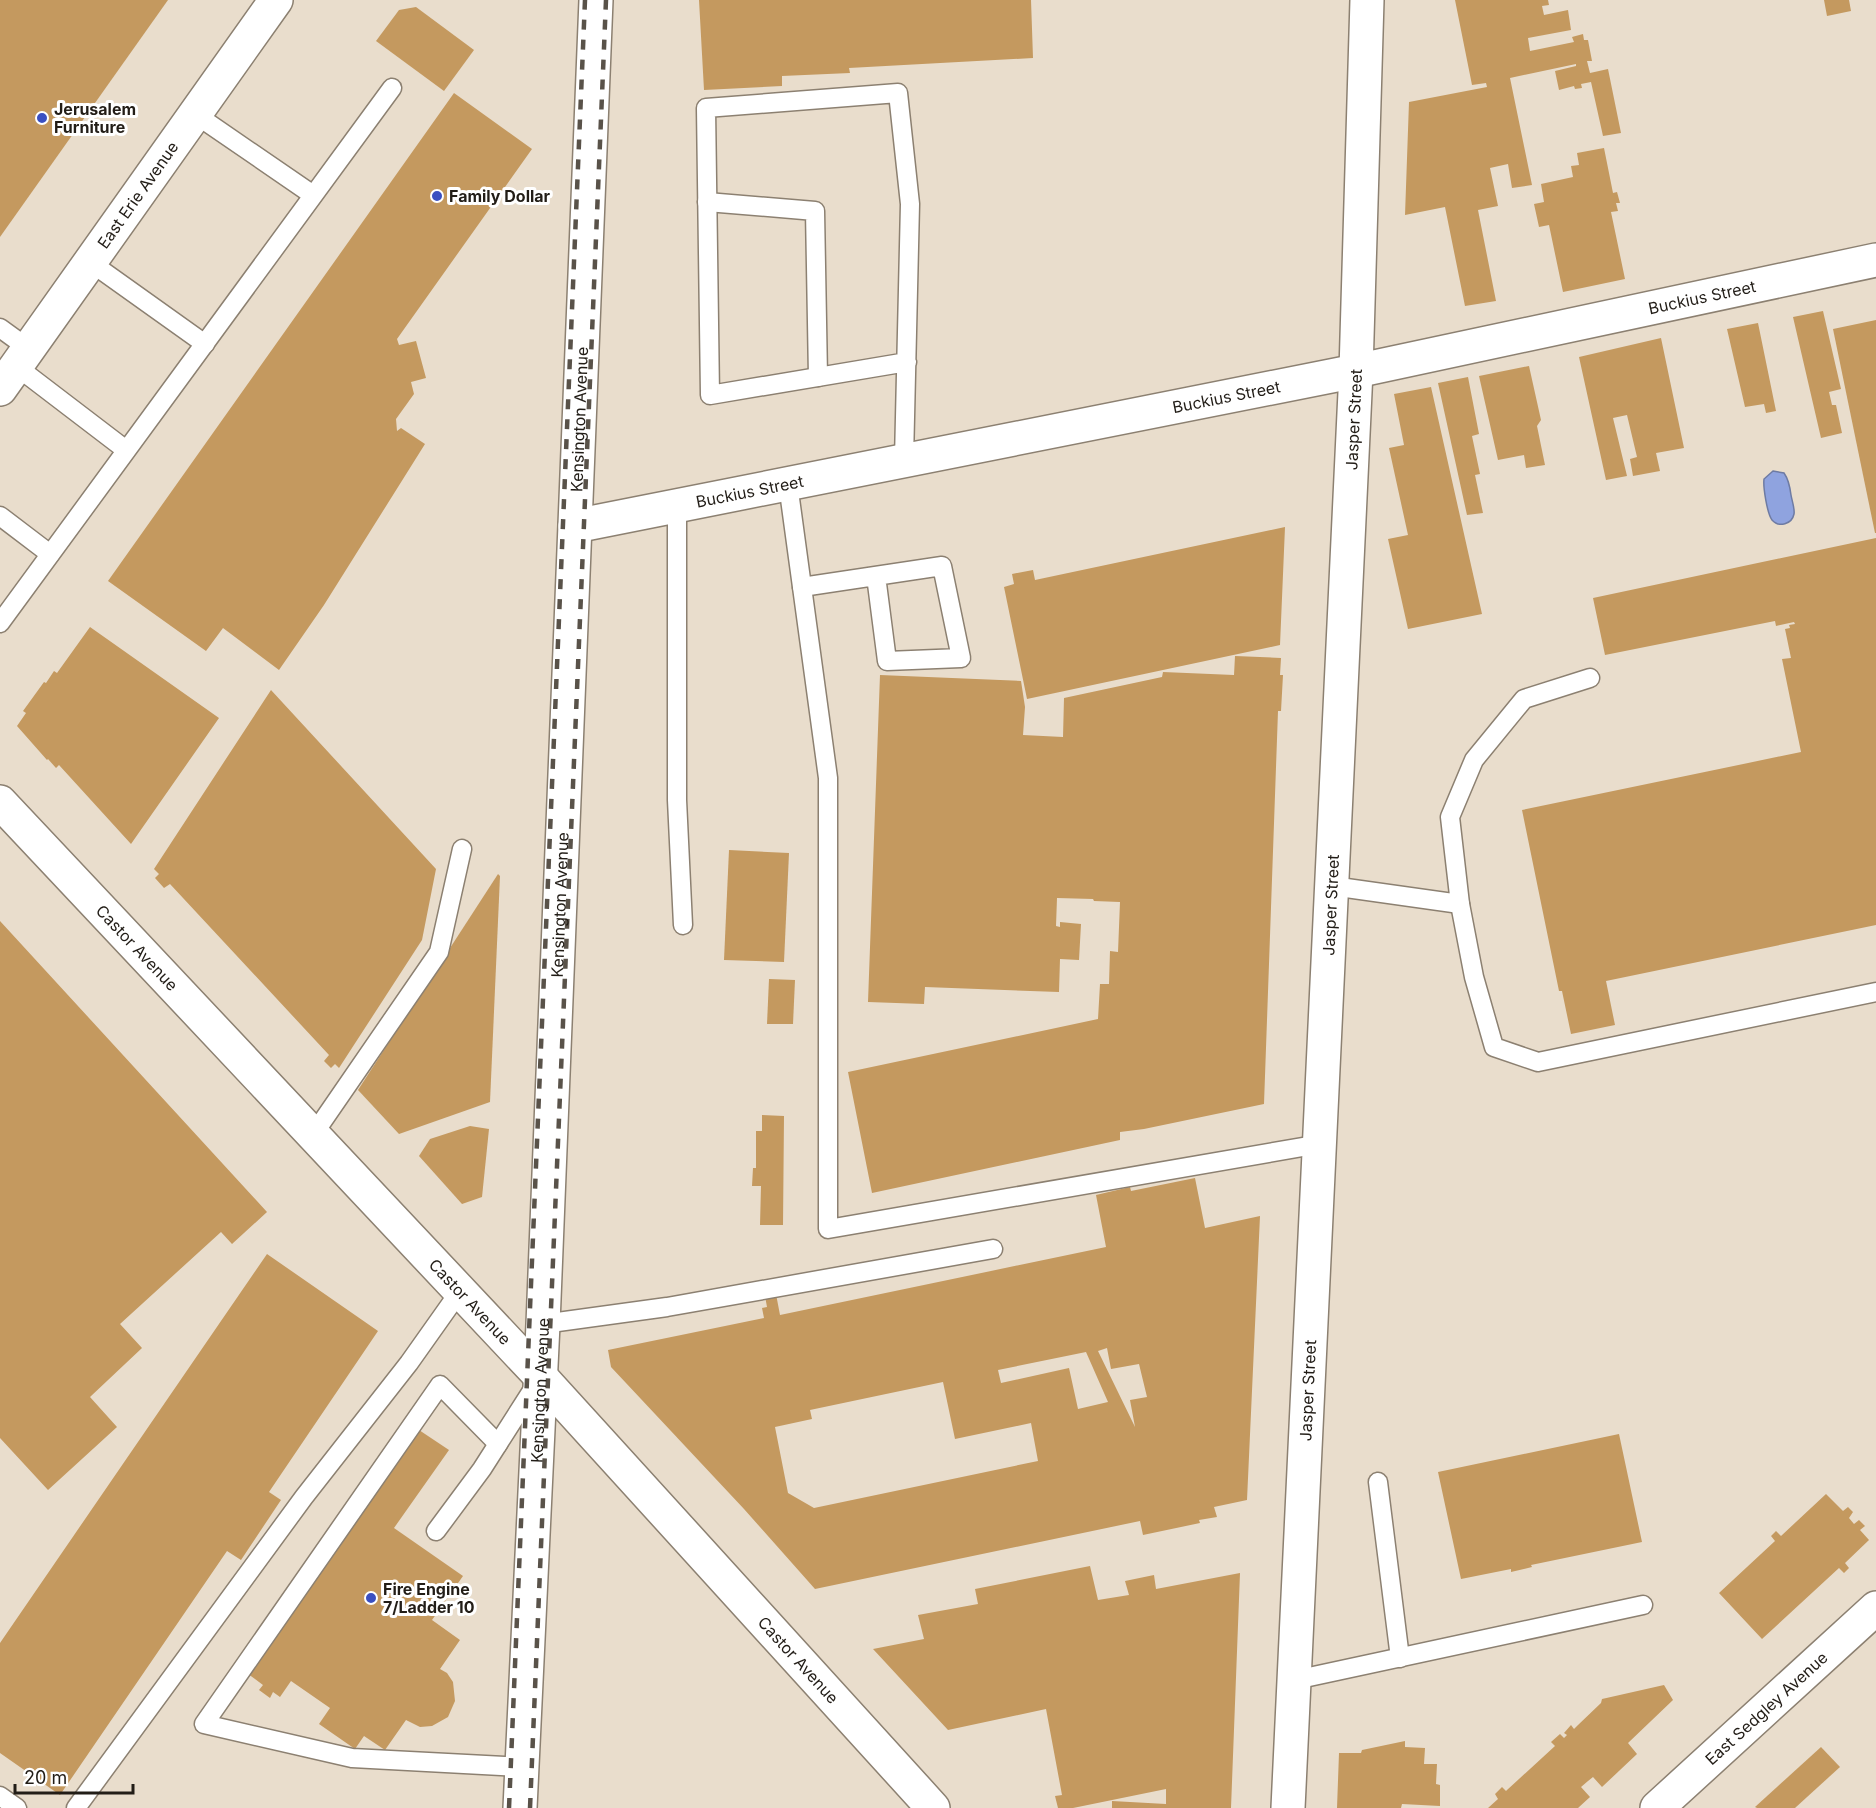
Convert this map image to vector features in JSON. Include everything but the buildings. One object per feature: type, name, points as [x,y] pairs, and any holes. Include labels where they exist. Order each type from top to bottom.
[{"type":"street","name":"East Erie Avenue","points":[[15,368],[276,0]]},
{"type":"street","name":"Jasper Street","points":[[1288,1808],[1356,371],[1367,0]]},
{"type":"street","name":"Kensington Avenue","points":[[520,1808],[541,1377],[593,4]]},
{"type":"street","name":"Buckius Street","points":[[575,526],[1356,371],[1876,260]]},
{"type":"street","name":"Castor Avenue","points":[[0,802],[541,1377],[933,1808]]},
{"type":"street","name":"East Sedgley Avenue","points":[[1671,1803],[1876,1608]]},
{"type":"lane","points":[[0,623],[392,88]]},
{"type":"lane","points":[[904,460],[907,362],[910,204],[898,93],[706,108],[710,395],[907,362]]},
{"type":"lane","points":[[195,114],[313,195]]},
{"type":"lane","points":[[707,202],[815,211],[818,377]]},
{"type":"lane","points":[[90,262],[205,344]]},
{"type":"lane","points":[[0,328],[15,368],[126,450]]},
{"type":"lane","points":[[788,484],[828,778],[828,1229],[1320,1144]]},
{"type":"lane","points":[[677,506],[677,800],[683,925]]},
{"type":"lane","points":[[0,516],[50,554]]},
{"type":"lane","points":[[802,588],[876,576],[942,566],[961,658],[887,661],[876,576]]},
{"type":"lane","points":[[1590,678],[1524,699],[1474,760],[1450,817],[1460,904],[1474,977],[1494,1047],[1538,1062],[1876,992]]},
{"type":"lane","points":[[313,1135],[439,952],[462,849]]},
{"type":"lane","points":[[1332,886],[1460,904]]},
{"type":"lane","points":[[543,1324],[678,1305],[993,1249]]},
{"type":"lane","points":[[76,1808],[304,1497],[409,1363],[460,1291]]},
{"type":"lane","points":[[436,1531],[498,1444],[541,1377]]},
{"type":"lane","points":[[498,1444],[440,1385],[204,1724],[352,1758],[522,1767]]},
{"type":"lane","points":[[1378,1482],[1401,1658]]},
{"type":"lane","points":[[1294,1680],[1643,1605]]},
{"type":"lane","points":[[0,1796],[17,1808]]},
{"type":"water","points":[[1773,471],[1784,473],[1790,486],[1794,514],[1785,524],[1778,524],[1772,520],[1767,506],[1764,479]]},
{"type":"railway","points":[[509,1808],[585,0]]},
{"type":"railway","points":[[530,1808],[606,0]]},
{"type":"place","name":"Jerusalem Furniture","points":[[42,118]]},
{"type":"place","name":"Family Dollar","points":[[437,196]]},
{"type":"place","name":"Fire Engine 7/Ladder 10","points":[[371,1598]]}]
